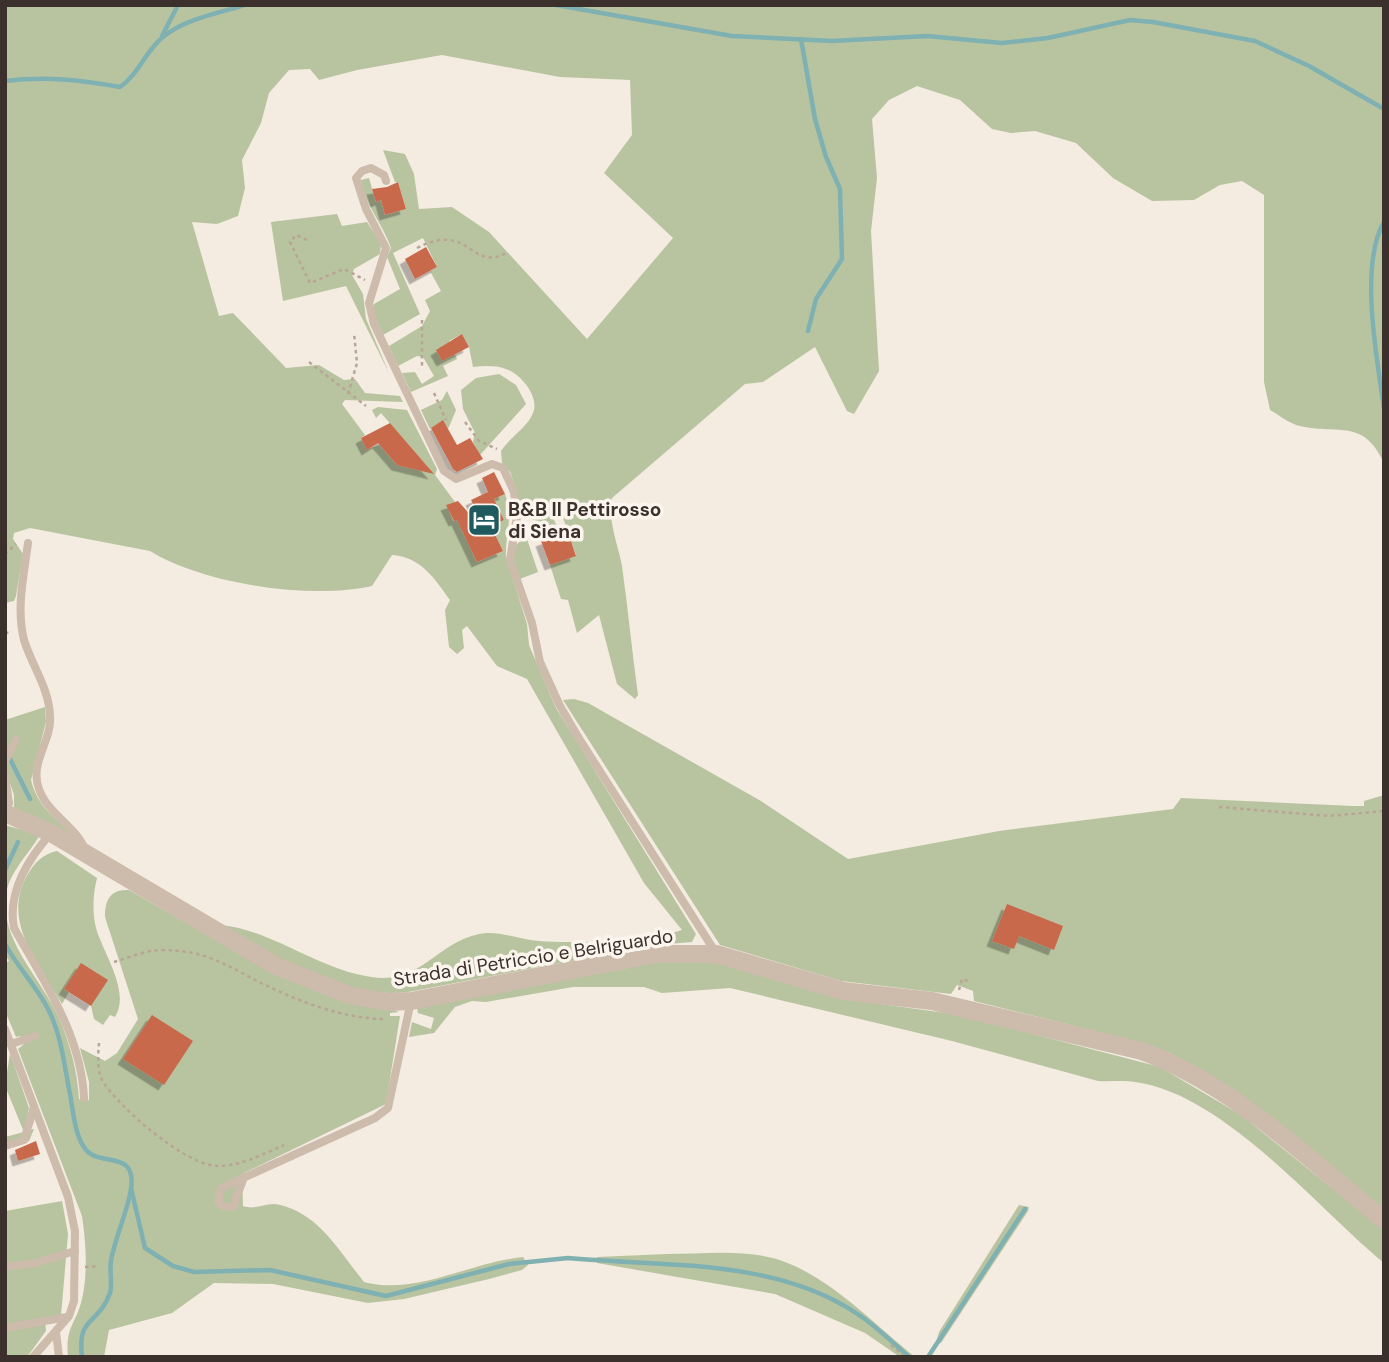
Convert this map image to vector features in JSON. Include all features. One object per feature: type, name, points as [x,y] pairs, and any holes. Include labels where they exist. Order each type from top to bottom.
[{"type":"street","name":"Strada di Petriccio e Belriguardo","points":[[7,808],[276,966],[349,995],[387,1002],[411,1001],[655,954],[716,954],[843,991],[961,1007],[1142,1051],[1168,1061],[1245,1107],[1384,1220]]},
{"type":"lane","points":[[386,181],[384,175],[370,168],[362,171],[356,178],[366,209],[386,248],[369,303],[374,324],[444,471],[456,478],[492,464],[503,468],[514,492],[517,516],[510,546],[510,560],[532,623],[540,662],[560,706],[580,740],[716,954]]},
{"type":"lane","points":[[28,543],[21,595],[21,625],[49,699],[50,713],[49,731],[36,776],[43,799],[82,840],[87,855]]},
{"type":"lane","points":[[6,759],[15,743]]},
{"type":"lane","points":[[5,775],[7,808]]},
{"type":"lane","points":[[51,834],[33,853],[18,887],[12,918],[14,928],[58,1006],[73,1039],[83,1079],[84,1098]]},
{"type":"lane","points":[[244,1177],[375,1118],[388,1108],[411,1001]]},
{"type":"lane","points":[[6,1032],[8,1046],[34,1107],[73,1215],[74,1301],[69,1316],[33,1357]]},
{"type":"lane","points":[[8,1046],[35,1036]]},
{"type":"lane","points":[[5,1146],[24,1140],[34,1107]]},
{"type":"lane","points":[[5,1266],[36,1263],[75,1251]]},
{"type":"lane","points":[[5,1328],[69,1316]]},
{"type":"lane","points":[[57,1332],[59,1357]]},
{"type":"path","points":[[307,240],[296,235],[290,242],[310,283],[344,269],[374,286]]},
{"type":"path","points":[[417,248],[432,240],[460,238],[468,249],[486,258],[497,258],[508,252]]},
{"type":"path","points":[[422,320],[422,368]]},
{"type":"path","points":[[348,394],[357,363],[354,333]]},
{"type":"path","points":[[309,362],[366,406]]},
{"type":"path","points":[[434,393],[446,420]]},
{"type":"path","points":[[465,422],[479,441],[497,450]]},
{"type":"path","points":[[1219,807],[1329,816],[1384,811]]},
{"type":"path","points":[[114,962],[158,950],[193,953],[218,959],[261,983],[340,1013],[407,1020]]},
{"type":"path","points":[[964,995],[958,993],[962,979],[968,981]]},
{"type":"path","points":[[99,1043],[101,1078],[119,1103],[199,1163],[218,1166],[247,1161],[295,1140]]},
{"type":"path","points":[[891,1345],[905,1357]]},
{"type":"green space","points":[[5,5],[1384,5],[1384,463],[1368,439],[1359,434],[1300,426],[1270,410],[1264,382],[1264,195],[1242,181],[1220,185],[1194,200],[1152,201],[1113,178],[1076,143],[1035,131],[1011,133],[992,129],[960,100],[917,86],[889,100],[872,119],[877,178],[871,231],[879,371],[854,414],[847,411],[815,347],[763,382],[745,384],[612,498],[612,523],[622,566],[638,695],[635,699],[617,684],[599,615],[577,633],[568,600],[561,599],[550,565],[576,555],[559,506],[550,509],[556,525],[541,531],[537,521],[521,516],[517,491],[510,472],[502,463],[501,451],[533,413],[534,400],[528,387],[518,376],[506,369],[494,366],[473,367],[469,347],[462,334],[449,341],[457,359],[443,366],[448,376],[411,392],[402,373],[415,372],[422,384],[434,376],[423,357],[417,356],[398,366],[389,346],[422,326],[430,311],[425,300],[441,291],[430,271],[437,267],[423,238],[393,253],[420,314],[383,335],[373,312],[374,304],[400,289],[387,257],[391,248],[366,198],[361,180],[369,178],[376,202],[381,200],[385,215],[406,209],[398,182],[395,182],[383,150],[405,154],[414,174],[419,209],[452,207],[489,232],[587,339],[673,238],[604,173],[632,135],[630,80],[560,77],[442,55],[357,70],[319,80],[310,69],[289,70],[269,93],[261,123],[242,160],[245,188],[238,216],[217,224],[192,222],[219,316],[233,313],[286,368],[319,365],[344,380],[355,379],[365,393],[400,396],[403,402],[345,400],[342,404],[365,435],[361,438],[367,449],[380,445],[397,465],[427,466],[381,413],[376,418],[372,410],[378,407],[407,410],[437,469],[435,475],[455,502],[447,505],[453,521],[471,514],[477,526],[464,533],[477,562],[503,551],[491,526],[504,520],[494,499],[505,494],[509,518],[506,557],[527,624],[529,645],[556,708],[696,934],[692,942],[655,945],[408,992],[358,990],[334,983],[287,963],[221,925],[258,934],[351,973],[389,978],[418,968],[470,936],[487,933],[539,941],[572,942],[632,939],[682,930],[644,883],[527,679],[497,666],[467,626],[462,630],[464,648],[457,654],[449,647],[445,610],[450,600],[426,570],[411,560],[392,555],[372,586],[347,590],[289,590],[228,580],[199,572],[172,563],[150,551],[30,528],[14,533],[13,539],[23,554],[16,596],[14,601],[5,603]]},
{"type":"green space","points":[[337,214],[342,226],[367,222],[381,244],[380,254],[354,269],[352,275],[363,294],[366,319],[389,373],[346,286],[283,301],[271,222]]},
{"type":"green space","points":[[499,374],[516,385],[526,404],[480,455],[473,442],[475,433],[463,409],[461,390],[476,378]]},
{"type":"green space","points":[[447,391],[456,410],[448,429],[443,421],[430,429],[421,410],[442,400]]},
{"type":"green space","points":[[526,536],[538,572],[520,579],[513,561],[516,545]]},
{"type":"green space","points":[[574,699],[588,703],[761,801],[848,859],[999,831],[1173,809],[1181,798],[1364,806],[1364,801],[1384,795],[1384,1210],[1210,1077],[1170,1053],[1139,1042],[974,1001],[973,991],[957,985],[951,994],[841,981],[720,945],[563,700]]},
{"type":"green space","points":[[45,707],[46,722],[31,780],[43,805],[77,837],[14,811],[14,795],[5,768],[5,720]]},
{"type":"green space","points":[[5,825],[40,835],[11,879],[6,895],[6,912],[15,943],[62,1026],[75,1067],[79,1099],[89,1100],[89,1082],[80,1048],[105,1061],[117,1053],[138,1019],[105,917],[110,897],[117,891],[129,890],[235,951],[399,1012],[390,1013],[390,1016],[400,1016],[386,1104],[242,1174],[243,1206],[275,1204],[306,1217],[328,1236],[364,1282],[403,1285],[423,1282],[523,1257],[528,1265],[522,1270],[489,1279],[404,1299],[368,1303],[273,1284],[214,1283],[172,1313],[109,1330],[104,1357],[68,1357],[68,1339],[80,1308],[85,1279],[82,1216],[18,1049],[24,1044],[20,1036],[16,1037],[5,1011],[5,963],[9,961],[5,954]]},
{"type":"green space","points":[[57,851],[97,878],[95,922],[120,996],[115,1017],[110,1015],[103,1025],[94,1019],[91,1006],[107,980],[64,989],[69,992],[62,1004],[34,958],[20,925],[20,891],[28,874],[40,859]]},
{"type":"green space","points":[[690,960],[723,963],[859,1001],[960,1015],[1160,1067],[1241,1115],[1384,1230],[1384,1263],[1299,1184],[1235,1130],[1202,1107],[1168,1091],[1135,1082],[1098,1081],[952,1041],[730,988],[662,993],[644,987],[573,987],[486,1002],[472,1001],[455,1007],[434,1033],[409,1037],[412,1022],[431,1029],[434,1018],[418,1013],[417,1008],[659,962]]},
{"type":"green space","points":[[10,1053],[29,1108],[24,1131],[34,1129],[29,1141],[5,1150],[5,1137],[24,1132],[5,1086]]},
{"type":"green space","points":[[62,1201],[68,1234],[61,1316],[45,1318],[46,1331],[27,1357],[5,1357],[5,1211]]},
{"type":"green space","points":[[1019,1205],[1029,1207],[1028,1211],[941,1343],[936,1343],[939,1332]]},
{"type":"green space","points":[[711,1253],[757,1255],[803,1270],[853,1304],[915,1357],[900,1357],[865,1333],[775,1294],[597,1263],[597,1257]]},
{"type":"building","points":[[398,182],[406,209],[385,215],[381,200],[376,202],[372,189]]},
{"type":"building","points":[[426,247],[437,267],[415,279],[405,259]]},
{"type":"building","points":[[462,334],[469,347],[442,361],[436,350]]},
{"type":"building","points":[[443,420],[457,445],[470,438],[483,459],[457,472],[453,469],[431,428]]},
{"type":"building","points":[[390,423],[434,474],[397,465],[378,443],[367,450],[361,438]]},
{"type":"building","points":[[494,472],[505,494],[494,499],[504,520],[491,526],[503,551],[477,562],[457,520],[454,521],[446,505],[458,501],[474,519],[479,515],[471,500],[488,492],[482,478]]},
{"type":"building","points":[[568,532],[576,556],[550,565],[541,541]]},
{"type":"building","points":[[1007,904],[1063,926],[1054,950],[1019,936],[1014,949],[992,941]]},
{"type":"building","points":[[81,963],[108,980],[91,1006],[64,989]]},
{"type":"building","points":[[152,1015],[193,1041],[164,1085],[123,1059]]},
{"type":"building","points":[[36,1141],[40,1154],[18,1161],[15,1150]]},
{"type":"waterway","points":[[162,36],[178,5]]},
{"type":"waterway","points":[[5,81],[63,79],[120,87],[132,76],[157,42],[172,31],[202,17],[245,5]]},
{"type":"waterway","points":[[556,5],[732,36],[832,41],[927,36],[1002,43],[1048,38],[1130,20],[1153,22],[1255,41],[1309,66],[1384,109]]},
{"type":"waterway","points":[[801,39],[815,119],[826,157],[840,189],[842,259],[816,299],[808,331]]},
{"type":"waterway","points":[[1384,222],[1372,262],[1371,287],[1374,339],[1384,408]]},
{"type":"waterway","points":[[5,749],[30,799]]},
{"type":"waterway","points":[[5,870],[18,842]]},
{"type":"waterway","points":[[5,944],[53,1020],[62,1049],[76,1129],[82,1144],[92,1155],[123,1164],[128,1168],[131,1177],[129,1198],[111,1261],[110,1293],[100,1311],[85,1327],[81,1344],[82,1357]]},
{"type":"waterway","points":[[131,1188],[145,1248],[173,1266],[194,1272],[270,1270],[386,1296],[509,1264],[568,1258],[719,1268],[792,1283],[827,1297],[866,1320],[909,1357]]},
{"type":"waterway","points":[[928,1357],[1025,1209]]},
{"type":"place","name":"B&B Il Pettirosso di Siena","points":[[484,520]]}]
